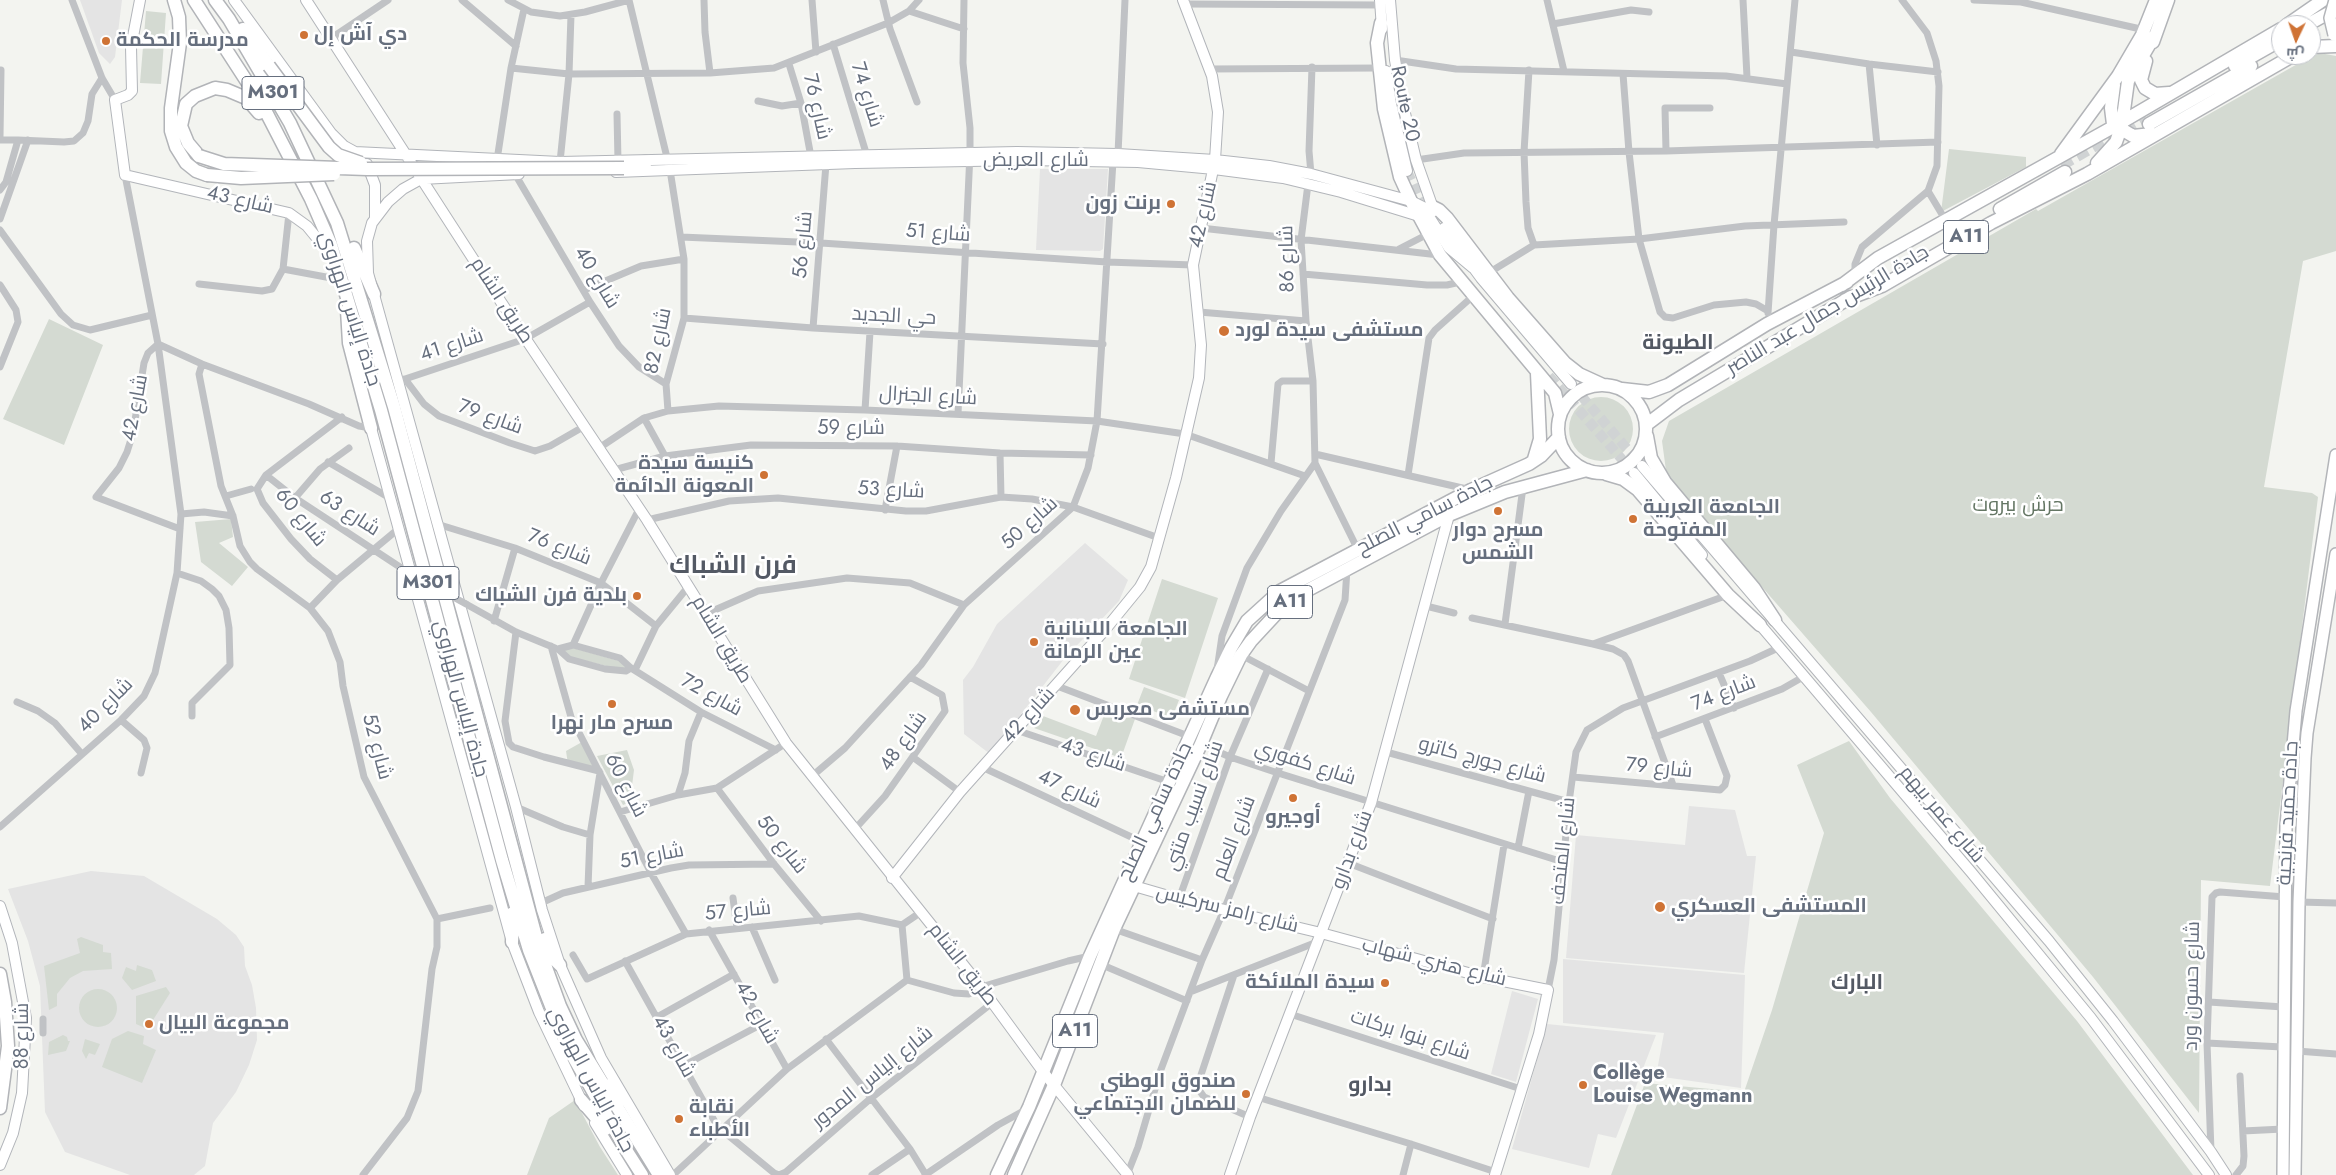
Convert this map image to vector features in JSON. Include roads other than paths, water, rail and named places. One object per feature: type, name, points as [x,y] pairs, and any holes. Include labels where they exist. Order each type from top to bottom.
[{"type":"highway","points":[[174,0],[179,17],[180,43],[170,124],[176,147],[191,168],[207,175],[240,178],[348,174],[387,169]]},
{"type":"highway","name":"جادة إلياس الهراوي","points":[[194,0],[246,78],[290,158],[324,228],[336,260],[381,410],[502,860],[529,950],[551,1007],[579,1068],[642,1175]]},
{"type":"highway","name":"M301","points":[[216,0],[290,123],[323,191]]},
{"type":"highway","name":"A11","points":[[1842,285],[1878,258],[1946,221],[2061,165],[2118,76],[2150,32],[2156,0]]},
{"type":"highway","name":"A11","points":[[1845,300],[1882,286],[1991,222],[2087,174],[2111,149],[2119,126],[2128,81],[2150,32],[2168,0]]},
{"type":"highway","points":[[2301,15],[2323,0]]},
{"type":"highway","points":[[2321,17],[2336,9]]},
{"type":"highway","points":[[229,19],[244,30],[329,147],[338,155],[351,161],[364,164],[621,164],[646,166]]},
{"type":"highway","points":[[2321,27],[2336,19]]},
{"type":"highway","points":[[1381,23],[1377,37],[1378,68],[1384,109],[1395,157],[1410,201],[1440,255],[1460,282],[1555,393],[1560,414],[1559,437],[1567,456],[1576,464],[1592,472],[1623,479],[1638,490],[1728,595],[1760,625]]},
{"type":"highway","points":[[2150,32],[2141,80],[2145,88],[2155,94],[2161,95],[2176,91]]},
{"type":"highway","points":[[2061,165],[2119,126],[2271,35]]},
{"type":"highway","points":[[2321,44],[2335,39]]},
{"type":"highway","points":[[2271,46],[2147,121],[2271,54]]},
{"type":"highway","points":[[2087,174],[2276,65]]},
{"type":"highway","points":[[2118,76],[2111,98],[2111,117],[2132,136],[2159,132]]},
{"type":"highway","points":[[290,158],[260,114],[246,98],[227,90],[215,88],[206,90],[190,100],[184,110],[181,126],[184,137],[193,151],[206,159],[224,164],[387,169],[621,164]]},
{"type":"highway","name":"جادة الرئيس جمال عبد الناصر","points":[[1622,390],[1649,392],[1668,385],[1767,318],[1842,285],[2061,165]]},
{"type":"highway","name":"جادة الرئيس جمال عبد الناصر","points":[[1646,429],[1679,400],[1845,300],[2061,165]]},
{"type":"highway","points":[[323,191],[345,229],[374,294]]},
{"type":"highway","name":"جادة إلياس الهراوي","points":[[323,191],[347,251],[394,407],[539,948],[560,1006],[576,1040],[640,1147],[659,1175]]},
{"type":"highway","points":[[1431,206],[1440,210],[1447,218],[1508,298],[1565,363],[1579,374],[1603,385]]},
{"type":"highway","points":[[347,298],[348,343],[371,428]]},
{"type":"highway","points":[[1528,464],[1534,458],[1540,443],[1537,373]]},
{"type":"highway","name":"A11","points":[[1560,414],[1577,392],[1603,385],[1622,390],[1639,404],[1646,429],[1643,447],[1631,463],[1613,472],[1592,472]]},
{"type":"highway","points":[[1668,385],[1668,396],[1679,400]]},
{"type":"highway","points":[[1646,429],[1652,458],[1665,482],[1754,588],[1775,620]]},
{"type":"highway","name":"جادة سامي الصلح","points":[[1014,1175],[1054,1085],[1095,960],[1114,929],[1134,886],[1196,740],[1217,677],[1231,648],[1247,622],[1280,591],[1471,490],[1528,464],[1541,456],[1559,437]]},
{"type":"highway","points":[[1541,456],[1553,454],[1560,460],[1564,467],[1561,477]]},
{"type":"highway","name":"جادة سامي الصلح","points":[[997,1175],[1030,1107],[1095,960],[1142,842],[1169,782],[1221,696],[1241,655],[1257,635],[1291,601],[1449,515],[1523,487],[1561,477],[1592,472]]},
{"type":"highway","points":[[502,860],[503,882],[513,924],[512,942]]},
{"type":"highway","points":[[519,874],[529,889],[549,951],[560,964]]},
{"type":"highway","points":[[0,974],[5,1002],[8,1046],[0,1108]]},
{"type":"highway","points":[[614,1082],[614,1090],[640,1147]]},
{"type":"highway","points":[[581,1100],[596,1115],[616,1142],[628,1153]]},
{"type":"main road","points":[[2335,0],[2330,18],[2335,39]]},
{"type":"main road","name":"جادة حميد فرنجية","points":[[2283,1175],[2282,1047],[2286,826],[2292,745],[2336,455]]},
{"type":"main road","name":"جادة حميد فرنجية","points":[[2295,1175],[2299,902],[2307,733],[2333,587],[2336,558]]},
{"type":"street","points":[[72,0],[102,78],[115,100],[125,175]]},
{"type":"street","points":[[115,100],[128,95],[132,91],[132,47],[140,0]]},
{"type":"street","points":[[234,0],[331,133],[350,150],[364,153],[497,160],[621,164],[617,114]]},
{"type":"street","name":"طريق الشام","points":[[306,0],[525,339],[614,470],[688,587],[709,616],[737,667],[786,743],[811,778],[981,986],[1044,1073],[1128,1175]]},
{"type":"street","points":[[330,39],[388,0]]},
{"type":"street","points":[[462,0],[516,46]]},
{"type":"street","points":[[508,0],[524,9],[554,16],[571,15],[629,0]]},
{"type":"street","name":"شارع 82","points":[[629,0],[669,165],[684,259],[684,318],[666,384],[668,411]]},
{"type":"street","points":[[704,0],[704,32],[710,73]]},
{"type":"street","points":[[812,0],[816,52]]},
{"type":"street","points":[[883,0],[888,23],[917,102]]},
{"type":"street","points":[[511,68],[569,74],[710,73],[774,68],[789,64],[833,44],[888,23],[909,11],[919,0]]},
{"type":"street","points":[[958,414],[964,252],[970,157],[970,128],[963,63],[964,0]]},
{"type":"street","name":"شارع 50","points":[[811,778],[845,748],[910,677],[964,605],[1073,507],[1091,455],[1097,421],[1125,0]]},
{"type":"street","points":[[1547,0],[1564,71]]},
{"type":"street","points":[[1743,0],[1746,77]]},
{"type":"street","points":[[1767,318],[1795,0]]},
{"type":"street","points":[[1855,274],[1855,264],[1862,247],[1928,191],[1937,166],[1938,72],[1931,41],[1918,20],[1902,0]]},
{"type":"street","points":[[1974,0],[2021,2],[2150,32]]},
{"type":"street","points":[[2045,9],[2046,0]]},
{"type":"street","points":[[1184,2],[1383,2],[1381,23],[1391,104],[1407,171]]},
{"type":"street","name":"شارع 42","points":[[892,878],[960,792],[1057,686],[1147,577],[1176,478],[1201,361],[1199,312],[1193,265],[1215,165],[1218,112],[1210,69],[1184,2]]},
{"type":"street","name":"Route 20","points":[[1383,2],[1416,160],[1431,206],[1473,268]]},
{"type":"street","points":[[497,160],[511,68],[524,9]]},
{"type":"street","points":[[1553,24],[1631,10],[1649,12]]},
{"type":"street","points":[[909,11],[964,29]]},
{"type":"street","points":[[560,162],[569,74],[571,15]]},
{"type":"street","name":"شارع 74","points":[[833,44],[867,156]]},
{"type":"street","points":[[1791,52],[1938,72]]},
{"type":"street","points":[[1395,60],[1456,69],[1746,77],[1787,84]]},
{"type":"street","name":"شارع 76","points":[[789,64],[801,103],[811,157]]},
{"type":"street","points":[[1869,64],[1877,145]]},
{"type":"street","name":"شارع 86","points":[[1312,68],[1310,179],[1301,240],[1306,321],[1313,381],[1315,463]]},
{"type":"street","points":[[1210,69],[1378,68]]},
{"type":"street","points":[[2,70],[0,139],[64,142],[79,138],[83,134],[88,121],[92,94],[102,78]]},
{"type":"street","points":[[1529,70],[1524,152],[1528,228],[1534,245]]},
{"type":"street","points":[[1623,74],[1629,152],[1639,238],[1660,312],[1665,317],[1673,318],[1714,305],[1739,303],[1756,304],[1767,318]]},
{"type":"street","points":[[758,101],[782,106],[801,103]]},
{"type":"street","points":[[1666,151],[1664,108],[1710,108]]},
{"type":"street","points":[[0,190],[6,182],[18,140]]},
{"type":"street","points":[[0,219],[28,140]]},
{"type":"street","points":[[1416,160],[1464,154],[1629,152],[1938,142]]},
{"type":"street","points":[[364,153],[376,185],[375,218]]},
{"type":"street","name":"شارع العريض","points":[[422,179],[811,157],[1115,157],[1215,165],[1269,166],[1420,216]]},
{"type":"street","name":"شارع العريض","points":[[669,165],[826,164],[970,157]]},
{"type":"street","name":"شارع 56","points":[[813,328],[826,164]]},
{"type":"street","name":"شارع 40","points":[[515,174],[590,302],[619,346],[639,366],[666,384]]},
{"type":"street","name":"شارع 43","points":[[125,175],[289,212],[308,226],[336,260]]},
{"type":"street","name":"شارع 40","points":[[0,827],[120,720],[144,696],[155,674],[178,573],[182,514],[158,344],[125,175]]},
{"type":"street","points":[[375,218],[395,196],[422,179]]},
{"type":"street","name":"شارع العريض","points":[[1310,179],[1410,201]]},
{"type":"street","points":[[1928,191],[1946,221]]},
{"type":"street","points":[[1410,201],[1422,207],[1449,248],[1473,268],[1571,384]]},
{"type":"street","points":[[199,284],[266,291],[272,289],[283,269],[289,212]]},
{"type":"street","name":"جادة إلياس الهراوي","points":[[375,218],[368,232],[366,249],[368,273],[401,380],[438,524],[560,964],[569,990],[614,1082],[672,1175]]},
{"type":"street","points":[[1490,272],[1534,245],[1639,238],[1745,226],[1844,222]]},
{"type":"street","points":[[1201,228],[1440,255]]},
{"type":"street","points":[[0,230],[61,314],[79,328],[97,328],[152,315]]},
{"type":"street","points":[[1396,250],[1428,234]]},
{"type":"street","name":"شارع 51","points":[[681,237],[821,242],[1107,262],[1193,265]]},
{"type":"street","points":[[584,290],[641,266],[684,259]]},
{"type":"street","points":[[283,269],[342,280]]},
{"type":"street","points":[[1303,274],[1436,285],[1452,285],[1460,282]]},
{"type":"street","points":[[0,285],[18,315],[16,330],[0,367]]},
{"type":"street","points":[[1408,475],[1429,338],[1435,330],[1472,296]]},
{"type":"street","name":"شارع 41","points":[[401,380],[525,339],[590,302]]},
{"type":"street","points":[[1199,312],[1306,321]]},
{"type":"street","name":"حي الجديد","points":[[684,318],[870,332],[1102,344]]},
{"type":"street","points":[[865,410],[870,332]]},
{"type":"street","points":[[158,344],[202,364],[342,417],[359,426],[371,428]]},
{"type":"street","name":"شارع 42","points":[[158,344],[148,353],[144,363],[134,433],[127,452],[119,468],[96,497],[180,529]]},
{"type":"street","name":"شارع 52","points":[[202,364],[200,374],[221,486],[234,516],[240,546],[250,562],[310,608],[328,631],[340,662],[343,686],[364,777],[437,919]]},
{"type":"street","name":"شارع 79","points":[[401,380],[424,404],[439,416],[523,448],[536,450],[550,446],[583,426]]},
{"type":"street","points":[[1271,464],[1278,384],[1280,381],[1313,381]]},
{"type":"street","name":"شارع الجنرال","points":[[668,411],[718,406],[958,414],[1097,421],[1185,434]]},
{"type":"street","points":[[599,448],[644,418],[668,411]]},
{"type":"street","name":"شارع 60","points":[[338,580],[310,559],[263,503],[256,489],[266,475],[342,417]]},
{"type":"street","points":[[644,418],[665,456]]},
{"type":"street","name":"جادة إلياس الهراوي","points":[[371,428],[397,530],[414,576],[512,942],[539,1012],[581,1100],[627,1175]]},
{"type":"street","points":[[1185,434],[1305,476]]},
{"type":"street","name":"شارع 59","points":[[614,470],[665,456],[751,445],[897,446],[1000,453],[1091,455]]},
{"type":"street","points":[[885,510],[897,446]]},
{"type":"street","points":[[295,498],[328,462],[349,448]]},
{"type":"street","points":[[1000,453],[1001,497]]},
{"type":"street","points":[[1316,454],[1471,490]]},
{"type":"street","points":[[328,462],[388,497]]},
{"type":"street","points":[[1217,677],[1222,636],[1247,568],[1281,511],[1315,463],[1358,550]]},
{"type":"street","name":"شارع عمر بيهم","points":[[2209,1175],[2091,1018],[1971,872],[1778,648],[1638,470],[1747,592],[1775,620],[2049,941],[2113,1021],[2211,1152],[2226,1175]]},
{"type":"street","name":"شارع 63","points":[[266,475],[295,498],[414,576],[494,620]]},
{"type":"street","points":[[1505,624],[1523,487]]},
{"type":"street","points":[[226,496],[250,489]]},
{"type":"street","name":"شارع 53","points":[[646,520],[729,501],[768,499],[828,502],[885,510],[926,510],[1001,497],[1032,498],[1073,507],[1159,538]]},
{"type":"street","points":[[555,648],[573,645],[601,583],[639,509]]},
{"type":"street","points":[[182,514],[204,512],[234,516]]},
{"type":"street","name":"شارع بدارو","points":[[1230,1175],[1257,1097],[1371,803],[1426,606],[1449,515]]},
{"type":"street","name":"شارع 76","points":[[438,524],[516,548],[601,583],[656,626]]},
{"type":"street","points":[[310,608],[338,580],[397,530]]},
{"type":"street","points":[[516,548],[494,620],[516,632],[555,648],[569,659],[605,669],[626,671],[633,669],[656,626],[688,587]]},
{"type":"street","points":[[2321,556],[2336,558]]},
{"type":"street","name":"شارع العلم","points":[[1128,1175],[1160,1072],[1202,960],[1224,910],[1345,600],[1347,569]]},
{"type":"street","points":[[178,573],[201,581],[212,588],[226,610],[229,628],[230,665],[192,704],[192,716]]},
{"type":"street","points":[[709,616],[717,609],[758,591],[847,578],[910,583],[964,605]]},
{"type":"street","points":[[1593,644],[1728,595]]},
{"type":"street","points":[[1426,606],[1454,613]]},
{"type":"street","points":[[1472,618],[1593,644],[1613,649],[1624,655],[1628,661],[1673,785]]},
{"type":"street","points":[[516,632],[505,721],[509,743],[513,747],[544,758],[599,772],[590,835],[588,887]]},
{"type":"street","name":"شارع 72","points":[[573,645],[620,658],[633,669],[701,712],[776,750]]},
{"type":"street","name":"شارع 60","points":[[555,648],[571,717],[651,872],[686,934]]},
{"type":"street","name":"شارع المتحف","points":[[1495,1174],[1539,1034],[1554,960],[1569,802],[1576,752],[1586,730],[1610,715],[1642,701],[1718,673],[1778,648]]},
{"type":"street","points":[[1241,655],[1309,691]]},
{"type":"street","name":"شارع نسيب متني","points":[[1179,899],[1230,757],[1268,669]]},
{"type":"street","points":[[1718,673],[1734,708]]},
{"type":"street","name":"شارع 48","points":[[854,830],[885,796],[943,716],[945,707],[942,696],[910,677]]},
{"type":"street","name":"شارع 74","points":[[1655,737],[1782,689],[1803,677]]},
{"type":"street","name":"شارع كفوري","points":[[1057,686],[1196,740],[1230,757],[1504,845],[1563,862]]},
{"type":"street","points":[[17,702],[38,711],[54,723],[81,754]]},
{"type":"street","points":[[678,795],[685,773],[689,741],[701,712]]},
{"type":"street","name":"شارع 79","points":[[1573,778],[1673,785],[1708,791],[1720,790],[1726,781],[1725,770],[1705,719]]},
{"type":"street","points":[[120,720],[144,740],[147,748],[141,774]]},
{"type":"street","name":"شارع 43","points":[[1016,730],[1169,782]]},
{"type":"street","points":[[620,812],[678,795],[717,788],[786,743]]},
{"type":"street","name":"شارع جورج كاترو","points":[[1386,752],[1569,802]]},
{"type":"street","points":[[914,758],[960,792]]},
{"type":"street","name":"شارع 47","points":[[982,767],[1142,842]]},
{"type":"street","name":"شارع 50","points":[[717,788],[774,864],[820,920]]},
{"type":"street","points":[[1518,848],[1529,791]]},
{"type":"street","points":[[516,807],[562,827],[590,835]]},
{"type":"street","points":[[1483,977],[1504,845]]},
{"type":"street","points":[[1348,863],[1493,919]]},
{"type":"street","name":"شارع 51","points":[[542,900],[563,893],[651,872],[690,866],[774,864]]},
{"type":"street","name":"شارع رامز سركيس","points":[[1134,886],[1319,938]]},
{"type":"street","name":"شارع حسون ورد","points":[[2211,1152],[2208,1043],[2211,900],[2214,894],[2220,892],[2285,897]]},
{"type":"street","points":[[733,898],[737,928]]},
{"type":"street","points":[[2299,902],[2336,903]]},
{"type":"street","name":"شارع 88","points":[[0,906],[12,943],[25,1002],[26,1018],[22,1093],[12,1132],[0,1166]]},
{"type":"street","points":[[363,1175],[407,1118],[418,1091],[432,969],[437,947],[437,919],[490,908]]},
{"type":"street","points":[[907,980],[902,925],[921,912]]},
{"type":"street","name":"شارع 57","points":[[574,955],[587,979],[625,960],[686,934],[709,930],[859,916],[902,925]]},
{"type":"street","points":[[752,927],[775,980]]},
{"type":"street","points":[[1114,929],[1202,960]]},
{"type":"street","name":"شارع 42","points":[[709,930],[788,1070]]},
{"type":"street","points":[[1190,992],[1319,938]]},
{"type":"street","name":"شارع هنري شهاب","points":[[1319,938],[1483,977],[1548,990]]},
{"type":"street","name":"شارع 43","points":[[625,960],[708,1111],[723,1131],[774,1174]]},
{"type":"street","points":[[907,980],[961,995],[969,994],[981,986],[1068,961],[1095,960],[1187,1002]]},
{"type":"street","points":[[657,1017],[734,974]]},
{"type":"street","points":[[1234,975],[1197,1087],[1204,1097],[1250,1117]]},
{"type":"street","points":[[672,1175],[723,1131],[788,1070],[826,1039],[907,980]]},
{"type":"street","points":[[2209,1002],[2283,1007]]},
{"type":"street","name":"شارع إلياس المدور","points":[[774,1174],[784,1174],[870,1098],[992,1003]]},
{"type":"street","name":"شارع بنوا بركات","points":[[1290,1014],[1521,1089]]},
{"type":"street","points":[[43,1019],[43,1033]]},
{"type":"street","points":[[683,1066],[762,1024]]},
{"type":"street","points":[[826,1039],[910,1149],[925,1175],[998,1125],[1030,1107]]},
{"type":"street","points":[[2208,1043],[2282,1047]]},
{"type":"street","points":[[2296,1051],[2336,1054]]},
{"type":"street","points":[[2236,1175],[2243,1166],[2240,1076]]},
{"type":"street","points":[[1257,1097],[1411,1144],[1495,1174]]},
{"type":"street","points":[[2243,1131],[2283,1129]]},
{"type":"street","points":[[1403,1175],[1411,1144]]},
{"type":"street","points":[[872,1175],[910,1149]]},
{"type":"street","points":[[2202,1165],[2211,1152]]},
{"type":"tunnel","points":[[2061,165],[2145,117]]},
{"type":"tunnel","points":[[1407,171],[1425,211]]},
{"type":"tunnel","points":[[1549,376],[1634,473]]},
{"type":"tunnel","points":[[1571,384],[1642,466]]},
{"type":"place","name":"دي آش إل","points":[[304,35]]},
{"type":"place","name":"مدرسة الحكمة","points":[[106,41]]},
{"type":"place","name":"برنت زون","points":[[1171,204]]},
{"type":"place","name":"مستشفى سيدة لورد","points":[[1224,331]]},
{"type":"place","name":"كنيسة سيدة المعونة الدائمة","points":[[764,475]]},
{"type":"place","name":"مسرح دوار الشمس","points":[[1498,511]]},
{"type":"place","name":"الجامعة العربية المفتوحة","points":[[1633,519]]},
{"type":"place","name":"بلدية فرن الشباك","points":[[637,596]]},
{"type":"place","name":"الجامعة اللبنانية عين الرمانة","points":[[1034,642]]},
{"type":"place","name":"مسرح مار نهرا","points":[[612,704]]},
{"type":"place","name":"مستشفى معربس","points":[[1075,710]]},
{"type":"place","name":"أوجيرو","points":[[1293,798]]},
{"type":"place","name":"المستشفى العسكري","points":[[1660,907]]},
{"type":"place","name":"سيدة الملائكة","points":[[1385,983]]},
{"type":"place","name":"مجموعة البيال","points":[[149,1024]]},
{"type":"place","name":"Collège Louise Wegmann","points":[[1583,1085]]},
{"type":"place","name":"صندوق الوطني للضمان الاجتماعي","points":[[1246,1094]]},
{"type":"place","name":"نقابة الأطباء","points":[[679,1119]]},
{"type":"district","name":"الطيونة","points":[[1678,344]]},
{"type":"district","name":"فرن الشباك","points":[[733,567]]},
{"type":"district","name":"البارك","points":[[1857,984]]},
{"type":"district","name":"بدارو","points":[[1370,1086]]},
{"type":"park label","name":"حرش بيروت","points":[[2018,506]]}]
